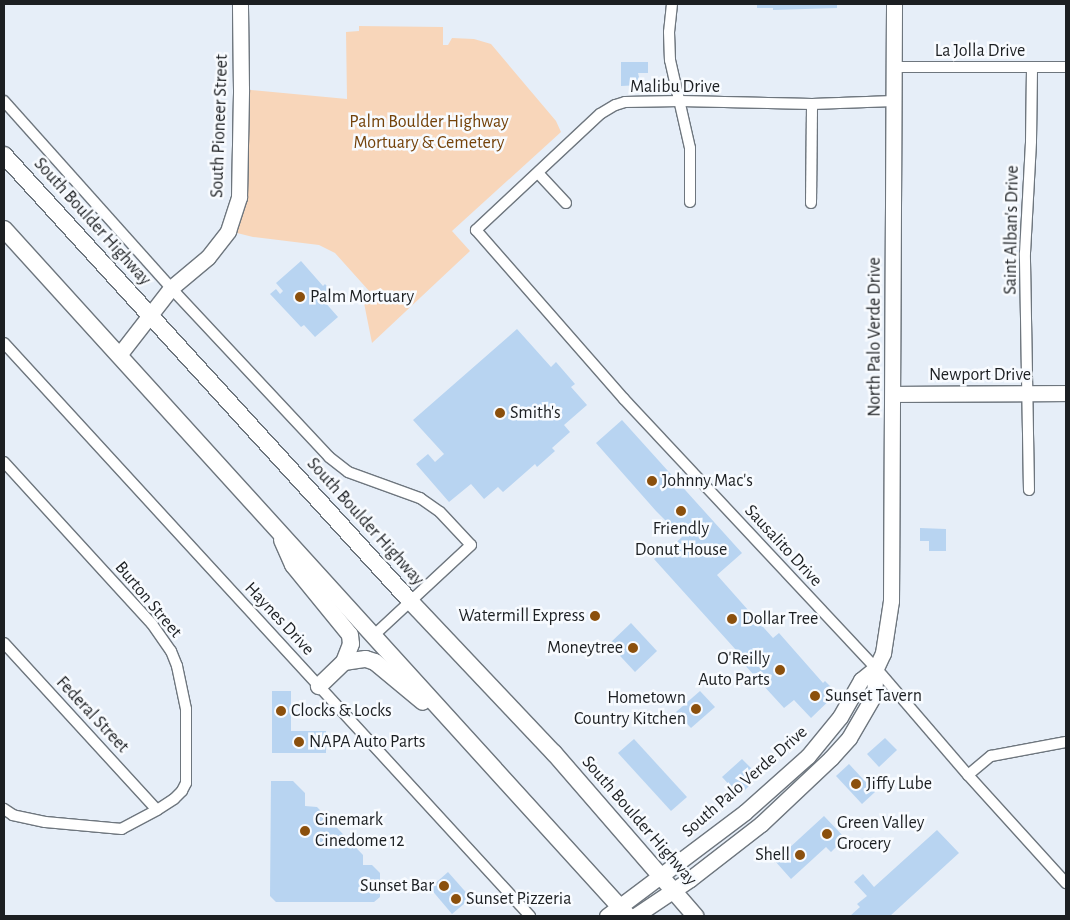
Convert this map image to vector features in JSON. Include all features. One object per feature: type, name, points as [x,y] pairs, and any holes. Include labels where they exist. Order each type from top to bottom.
[{"type":"main road","name":"South Boulder Highway","points":[[4,155],[411,602],[554,753],[660,878],[695,916]]},
{"type":"main road","points":[[4,229],[459,728],[619,913]]},
{"type":"main road","points":[[278,530],[293,565],[350,635],[350,644],[344,662],[319,686]]},
{"type":"main road","points":[[344,662],[366,658],[374,662],[459,728]]},
{"type":"street","name":"South Pioneer Street","points":[[119,355],[172,288],[208,257],[228,231],[239,198],[240,4]]},
{"type":"street","points":[[672,4],[669,32],[670,60],[690,148],[690,202]]},
{"type":"street","name":"North Palo Verde Drive","points":[[876,668],[883,653],[891,602],[894,4]]},
{"type":"street","name":"La Jolla Drive","points":[[894,67],[1066,67]]},
{"type":"street","name":"Saint Alban's Drive","points":[[1029,490],[1029,393],[1025,253],[1031,141],[1032,67]]},
{"type":"street","name":"Malibu Drive","points":[[476,230],[600,114],[624,102],[680,101],[812,104],[894,101]]},
{"type":"street","points":[[4,102],[172,288],[329,457],[348,472],[420,498],[440,512],[471,545],[374,635]]},
{"type":"street","points":[[811,203],[812,104]]},
{"type":"street","points":[[538,173],[566,203]]},
{"type":"street","name":"Sausalito Drive","points":[[476,230],[624,399],[876,668],[968,775],[1066,883]]},
{"type":"street","name":"Haynes Drive","points":[[4,343],[530,916]]},
{"type":"street","name":"Newport Drive","points":[[893,394],[1066,393]]},
{"type":"street","name":"Burton Street","points":[[4,462],[152,624],[171,651],[177,666],[186,709],[186,783],[182,791],[174,799],[157,810],[122,828],[45,822],[13,815],[4,809]]},
{"type":"street","name":"Federal Street","points":[[4,643],[157,810]]},
{"type":"street","points":[[635,916],[690,880],[761,824],[818,771],[848,738],[874,694],[876,668]]},
{"type":"street","name":"South Palo Verde Drive","points":[[619,913],[660,878],[745,812],[808,756],[840,717],[861,680],[876,668]]},
{"type":"street","points":[[968,775],[991,756],[1066,742]]},
{"type":"street","points":[[808,756],[818,771]]},
{"type":"green space","name":"Palm Boulder Highway Mortuary & Cemetery","points":[[359,26],[443,27],[443,45],[448,45],[452,38],[474,39],[491,44],[556,121],[561,132],[452,231],[470,251],[372,343],[364,303],[370,292],[335,253],[319,245],[253,237],[229,231],[241,89],[347,99],[346,32],[359,31]]},
{"type":"building","points":[[757,4],[837,4],[837,8],[773,10],[773,8],[757,8]]},
{"type":"building","points":[[621,62],[648,62],[648,73],[638,73],[641,85],[621,86]]},
{"type":"building","name":"Palm Mortuary","points":[[301,261],[323,286],[325,284],[332,292],[323,300],[338,317],[315,337],[304,325],[301,327],[270,294],[276,289],[280,294],[283,291],[276,283]]},
{"type":"building","name":"Smith's","points":[[517,329],[551,367],[556,362],[575,384],[571,387],[587,405],[564,425],[570,432],[552,448],[555,451],[537,467],[535,464],[503,492],[498,487],[484,499],[471,484],[449,502],[416,464],[428,454],[435,462],[444,454],[413,420]]},
{"type":"building","points":[[622,420],[742,553],[717,575],[773,638],[779,633],[823,683],[825,681],[837,693],[811,718],[794,700],[784,708],[742,662],[745,660],[654,559],[662,552],[664,554],[682,537],[656,511],[596,443]]},
{"type":"building","points":[[920,528],[946,529],[946,551],[929,551],[929,541],[920,541]]},
{"type":"building","name":"Watermill Express","points":[[595,612],[599,617],[596,620],[591,615]]},
{"type":"building","name":"Moneytree","points":[[631,623],[657,651],[635,672],[609,644]]},
{"type":"building","name":"NAPA Auto Parts","points":[[272,691],[291,691],[291,731],[326,731],[326,753],[272,753]]},
{"type":"building","name":"Hometown Country Kitchen","points":[[700,691],[715,707],[691,728],[676,712]]},
{"type":"building","points":[[885,738],[897,750],[879,767],[867,754]]},
{"type":"building","points":[[634,739],[687,797],[671,811],[618,753]]},
{"type":"building","points":[[742,759],[755,772],[747,779],[751,784],[743,792],[739,787],[735,791],[722,777]]},
{"type":"building","name":"Jiffy Lube","points":[[849,764],[875,792],[862,804],[836,776]]},
{"type":"building","name":"Cinemark Cinedome 12","points":[[271,781],[293,781],[305,793],[305,806],[317,807],[363,855],[363,865],[372,865],[380,873],[380,897],[374,902],[276,902],[270,896]]},
{"type":"building","name":"Shell","points":[[824,816],[845,838],[831,852],[826,847],[791,879],[775,861]]},
{"type":"building","points":[[937,830],[959,853],[890,916],[850,916],[860,907],[857,904],[867,896],[854,882],[863,874],[874,887]]},
{"type":"building","points":[[448,872],[471,898],[452,914],[430,888]]},
{"type":"place","name":"Palm Mortuary","points":[[300,297]]},
{"type":"place","name":"Smith's","points":[[500,413]]},
{"type":"place","name":"Johnny Mac's","points":[[652,481]]},
{"type":"place","name":"Friendly Donut House","points":[[681,511]]},
{"type":"place","name":"Watermill Express","points":[[595,616]]},
{"type":"place","name":"Dollar Tree","points":[[732,619]]},
{"type":"place","name":"Moneytree","points":[[633,648]]},
{"type":"place","name":"O'Reilly Auto Parts","points":[[780,670]]},
{"type":"place","name":"Sunset Tavern","points":[[815,696]]},
{"type":"place","name":"Hometown Country Kitchen","points":[[696,709]]},
{"type":"place","name":"Clocks & Locks","points":[[281,711]]},
{"type":"place","name":"NAPA Auto Parts","points":[[299,742]]},
{"type":"place","name":"Jiffy Lube","points":[[856,784]]},
{"type":"place","name":"Cinemark Cinedome 12","points":[[305,831]]},
{"type":"place","name":"Green Valley Grocery","points":[[827,834]]},
{"type":"place","name":"Shell","points":[[800,855]]},
{"type":"place","name":"Sunset Bar","points":[[444,886]]},
{"type":"place","name":"Sunset Pizzeria","points":[[456,899]]}]
